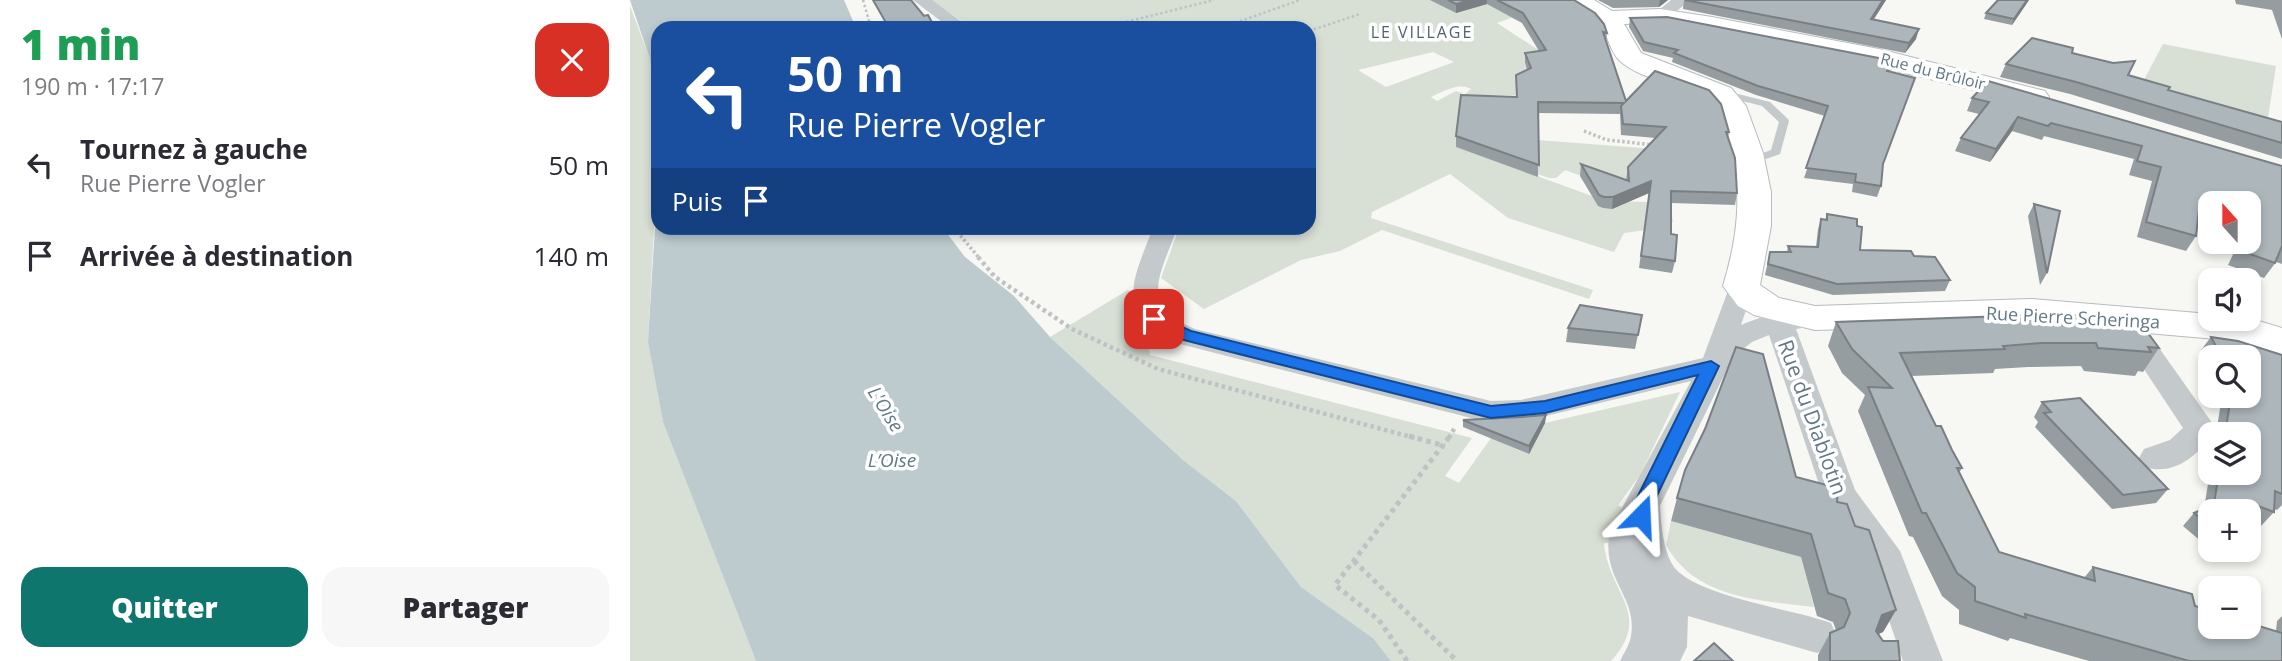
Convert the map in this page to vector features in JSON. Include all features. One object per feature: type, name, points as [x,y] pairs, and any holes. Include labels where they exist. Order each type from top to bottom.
[{"type":"street","points":[[921,0],[951,21]]},
{"type":"street","points":[[1576,0],[1613,27],[1622,50],[1636,61],[1714,91],[1732,106],[1752,165],[1757,225],[1741,286],[1713,362],[1643,506],[1625,531],[1623,548],[1626,564],[1646,601],[1652,620],[1651,642],[1640,661]]},
{"type":"street","points":[[1653,16],[1682,0]]},
{"type":"street","name":"Rue du Brûloir","points":[[1613,27],[1653,16],[1856,52],[2059,103]]},
{"type":"street","points":[[1162,235],[1144,285],[1146,306],[1150,315],[1161,325],[1186,335],[1465,407],[1491,412],[1521,411],[1713,362]]},
{"type":"street","points":[[1741,286],[1751,298],[1767,307],[1815,318]]},
{"type":"street","name":"Rue Pierre Scheringa","points":[[1713,362],[1737,338],[1779,322],[2004,310],[2241,329],[2282,341]]},
{"type":"street","points":[[2124,319],[2199,427],[2190,442],[2179,451],[2155,458]]},
{"type":"street","name":"Rue du Diablotin","points":[[1779,322],[1840,496],[1886,562],[1908,658]]},
{"type":"street","points":[[1643,506],[1642,529],[1672,632],[1667,651],[1656,661]]},
{"type":"street","points":[[1656,574],[1684,596],[1700,604],[1817,635]]},
{"type":"lane","points":[[1714,91],[1766,104],[1784,121],[1776,152],[1752,165]]},
{"type":"path","points":[[863,0],[869,21]]},
{"type":"path","points":[[1130,21],[1214,0]]},
{"type":"path","points":[[1241,21],[1300,0]]},
{"type":"path","points":[[1316,29],[1360,14]]},
{"type":"path","points":[[1584,131],[1607,140],[1666,146]]},
{"type":"path","points":[[960,235],[995,277],[1023,293],[1072,329],[1157,369],[1446,446],[1335,585],[1379,620],[1407,661]]},
{"type":"path","points":[[1354,561],[1457,661]]},
{"type":"shaded area","points":[[930,0],[1432,0],[1456,13],[1500,0],[1527,12],[1497,23],[1540,51],[1525,63],[1527,76],[1516,95],[1464,95],[1471,89],[1462,86],[1431,97],[1437,101],[1456,91],[1462,93],[1458,134],[1668,150],[1627,198],[1612,187],[1565,170],[1556,178],[1549,178],[1463,149],[1600,199],[1603,208],[1615,207],[1615,201],[1647,202],[1648,206],[1670,207],[1673,222],[1659,228],[1624,233],[1614,252],[1508,218],[1450,174],[1372,212],[1371,218],[1593,290],[1589,299],[1382,230],[1340,251],[1301,260],[1204,309],[1161,278],[1176,235],[1316,235],[1316,21],[962,21]],"holes":[[[1433,52],[1454,62],[1386,87],[1358,70]]]},
{"type":"shaded area","points":[[630,6],[650,59],[651,70],[651,235],[654,235],[648,342],[663,422],[756,661],[630,661]]},
{"type":"shaded area","points":[[2163,44],[2276,66],[2267,124],[2138,91]]},
{"type":"shaded area","points":[[1128,290],[1134,301],[1138,321],[1156,342],[1149,350],[1150,355],[1472,438],[1445,476],[1459,483],[1491,438],[1528,454],[1545,423],[1680,392],[1640,475],[1618,505],[1622,508],[1613,543],[1604,543],[1607,560],[1629,616],[1629,630],[1611,661],[1391,661],[1373,638],[1301,587],[1236,501],[1183,460],[1050,337]]},
{"type":"shaded area","points":[[1671,521],[1801,557],[1814,607],[1751,599],[1712,587],[1679,563],[1666,545]]},
{"type":"water","points":[[630,0],[844,0],[853,21],[651,21],[651,70],[650,59]]},
{"type":"water","name":"L’Oise","points":[[654,235],[948,235],[965,257],[1014,296],[1050,337],[1183,460],[1236,501],[1301,587],[1373,638],[1391,661],[756,661],[663,422],[648,342]]},
{"type":"building","points":[[873,0],[911,0],[931,21],[885,21]]},
{"type":"building","points":[[1448,0],[1470,0],[1456,4]]},
{"type":"building","points":[[1497,0],[1574,0],[1595,13],[1604,24],[1607,33],[1603,32],[1626,101],[1655,71],[1709,90],[1721,104],[1729,132],[1726,132],[1735,158],[1737,193],[1671,191],[1671,234],[1677,235],[1675,261],[1641,256],[1651,181],[1613,197],[1604,197],[1599,195],[1581,164],[1629,181],[1628,167],[1666,127],[1623,124],[1621,106],[1624,103],[1538,102],[1539,165],[1456,136],[1461,95],[1517,97],[1516,75],[1531,68],[1525,53],[1546,50],[1523,13]]},
{"type":"building","points":[[1685,0],[1883,0],[1871,19],[1919,29],[1909,43]]},
{"type":"building","points":[[1998,0],[2027,0],[2014,19],[1986,13]]},
{"type":"building","points":[[1667,17],[1894,61],[1887,71],[1915,78],[1883,164],[1881,186],[1855,182],[1856,174],[1806,168],[1828,106],[1758,86],[1674,53],[1678,50],[1644,42],[1630,18]]},
{"type":"building","points":[[2032,38],[2073,48],[2072,53],[2113,63],[2135,61],[2128,75],[2170,87],[2168,90],[2282,122],[2282,143],[2006,64]]},
{"type":"building","points":[[1988,81],[2282,166],[2282,246],[2275,263],[2250,254],[2261,254],[2261,191],[2198,191],[2196,236],[2146,222],[2161,167],[2137,161],[2142,146],[2018,117],[1996,149],[1961,138],[1989,102],[1972,98]]},
{"type":"building","points":[[2034,204],[2060,211],[2047,273]]},
{"type":"building","points":[[1827,214],[1857,219],[1857,226],[1862,227],[1860,250],[1911,251],[1914,256],[1935,257],[1950,280],[1837,284],[1768,264],[1770,252],[1791,252],[1788,246],[1818,247],[1821,219],[1827,220]]},
{"type":"building","points":[[1580,305],[1642,315],[1638,335],[1568,328]]},
{"type":"building","points":[[2060,314],[2139,321],[2159,348],[2148,347],[2151,352],[2098,348],[2096,343],[2041,343],[2003,346],[2005,349],[1900,353],[1936,426],[1941,426],[1962,468],[1957,468],[1999,552],[2095,581],[2093,567],[2192,594],[2195,606],[2198,607],[2198,639],[2261,639],[2261,627],[2282,633],[2282,661],[2189,661],[2025,614],[2026,618],[1975,601],[1975,587],[1957,573],[1926,513],[1922,513],[1868,387],[1892,388],[1852,349],[1836,322]]},
{"type":"building","points":[[2211,337],[2251,345],[2215,345]]},
{"type":"building","points":[[1736,347],[1763,354],[1796,477],[1838,488],[1837,502],[1847,504],[1855,526],[1869,530],[1896,610],[1882,615],[1876,631],[1883,641],[1898,641],[1900,661],[1830,661],[1830,633],[1844,627],[1850,613],[1845,599],[1828,593],[1811,534],[1677,498],[1685,470],[1705,429]]},
{"type":"building","points":[[2261,348],[2282,355],[2282,494],[2275,491],[2274,512],[2261,507],[2261,499],[2215,499],[2217,485],[2261,485],[2261,422],[2227,422],[2229,408],[2261,408]]},
{"type":"building","points":[[2080,398],[2168,489],[2123,495],[2044,413],[2051,412],[2042,402]]},
{"type":"building","points":[[1546,415],[1529,446],[1463,420],[1522,417]]},
{"type":"building","points":[[1714,643],[1733,661],[1694,661]]},
{"type":"district","name":"LE VILLAGE","points":[[1422,32]]},
{"type":"route","points":[[1154,319],[1161,325],[1186,335],[1491,412],[1545,407],[1711,366],[1643,506],[1641,516]]},
{"type":"water label","name":"L'Oise","points":[[886,409]]}]
